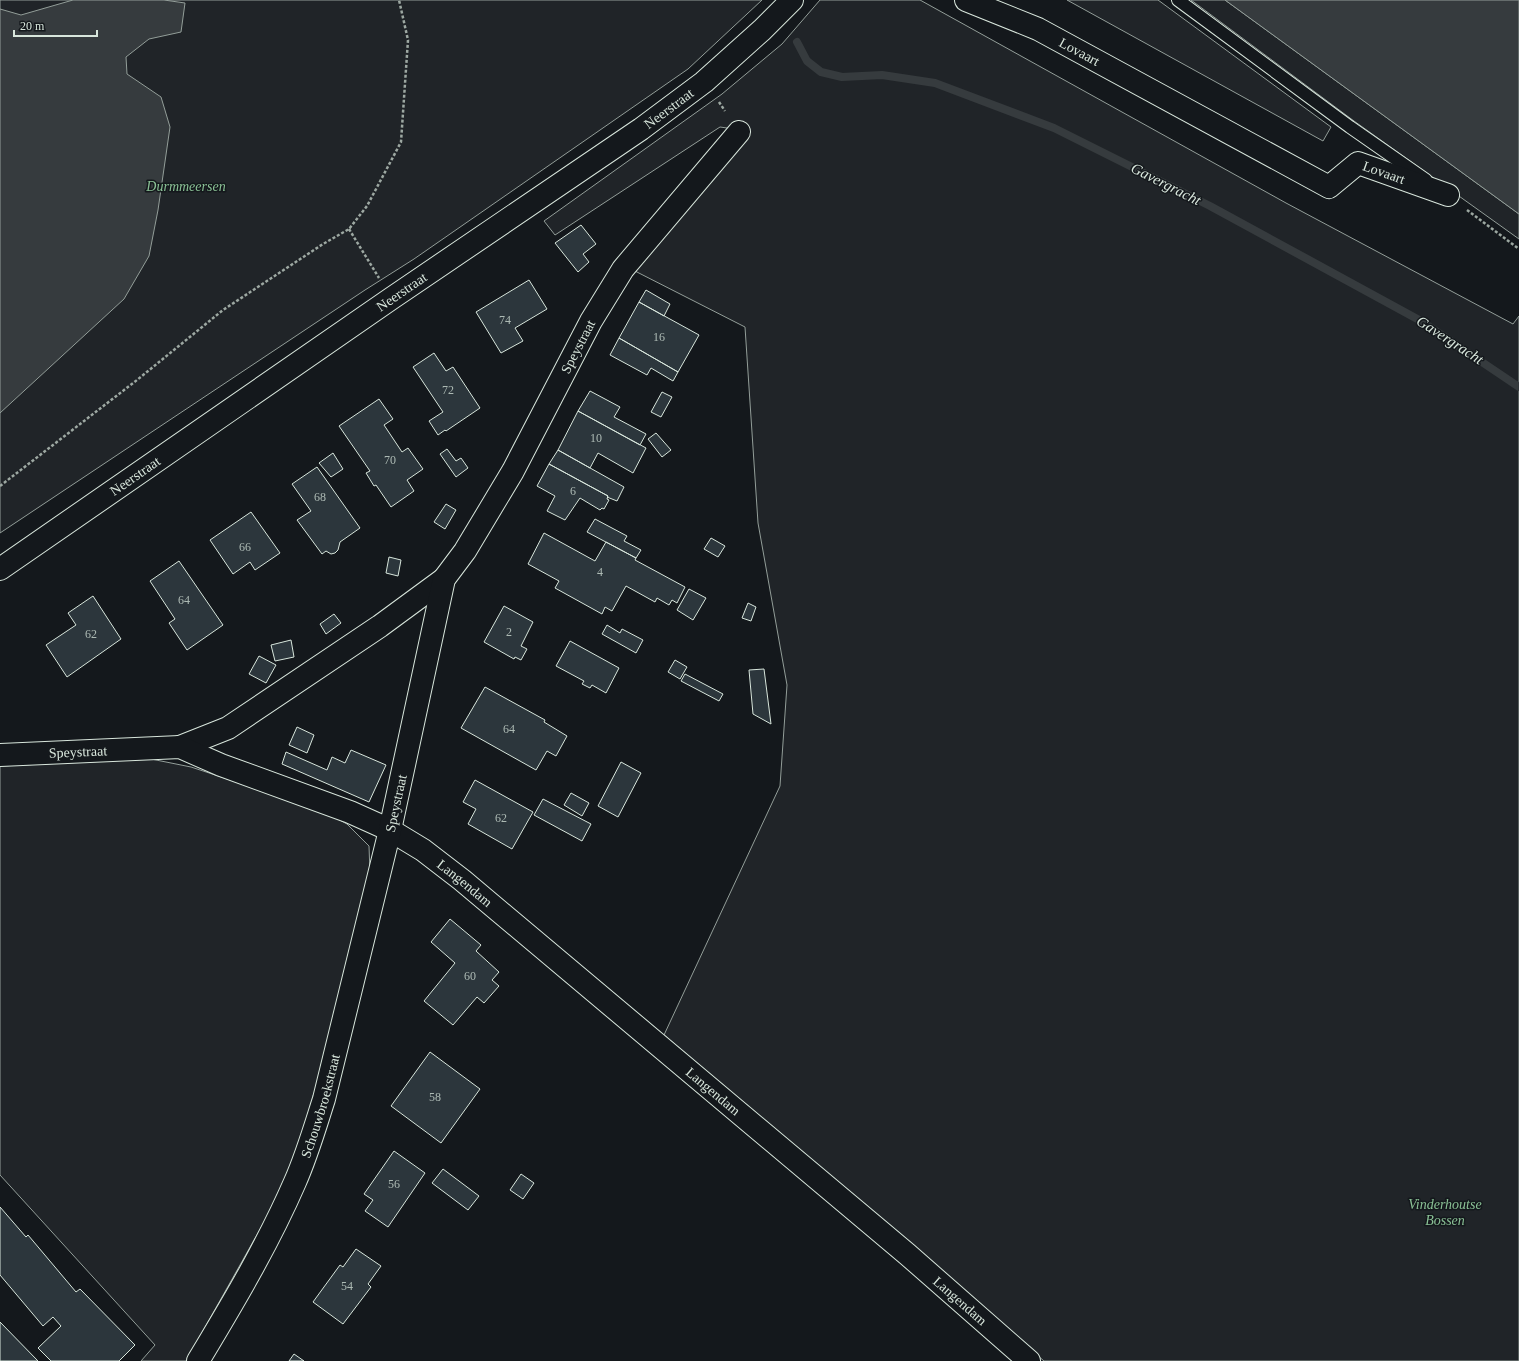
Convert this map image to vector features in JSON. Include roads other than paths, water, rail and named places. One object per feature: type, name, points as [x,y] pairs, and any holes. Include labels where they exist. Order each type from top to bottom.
[{"type":"street","name":"Neerstraat","points":[[0,569],[392,298],[648,124],[704,82],[762,30],[792,0]]},
{"type":"street","name":"Lovaart","points":[[966,0],[1038,29],[1328,187],[1358,163],[1448,195]]},
{"type":"street","name":"Speystraat","points":[[0,755],[180,746],[228,728],[380,626],[444,579],[465,551],[513,471],[591,321],[623,269],[739,132]]},
{"type":"street","name":"Speystraat","points":[[180,746],[220,765],[350,812],[390,830],[444,579]]},
{"type":"street","name":"Schouwbroekstraat","points":[[198,1361],[228,1311],[275,1223],[295,1182],[312,1139],[324,1099],[390,830]]},
{"type":"street","name":"Langendam","points":[[390,830],[423,850],[462,880],[907,1254],[1029,1361]]},
{"type":"lane","name":"Lovaart","points":[[1178,0],[1350,126],[1448,195]]},
{"type":"waterway","name":"Gavergracht","points":[[797,42],[807,61],[821,72],[842,77],[882,75],[935,83],[1054,128],[1210,206],[1421,321],[1519,387]]},
{"type":"park label","name":"Durmmeersen","points":[[186,186]]},
{"type":"park label","name":"Vinderhoutse Bossen","points":[[1445,1212]]}]
